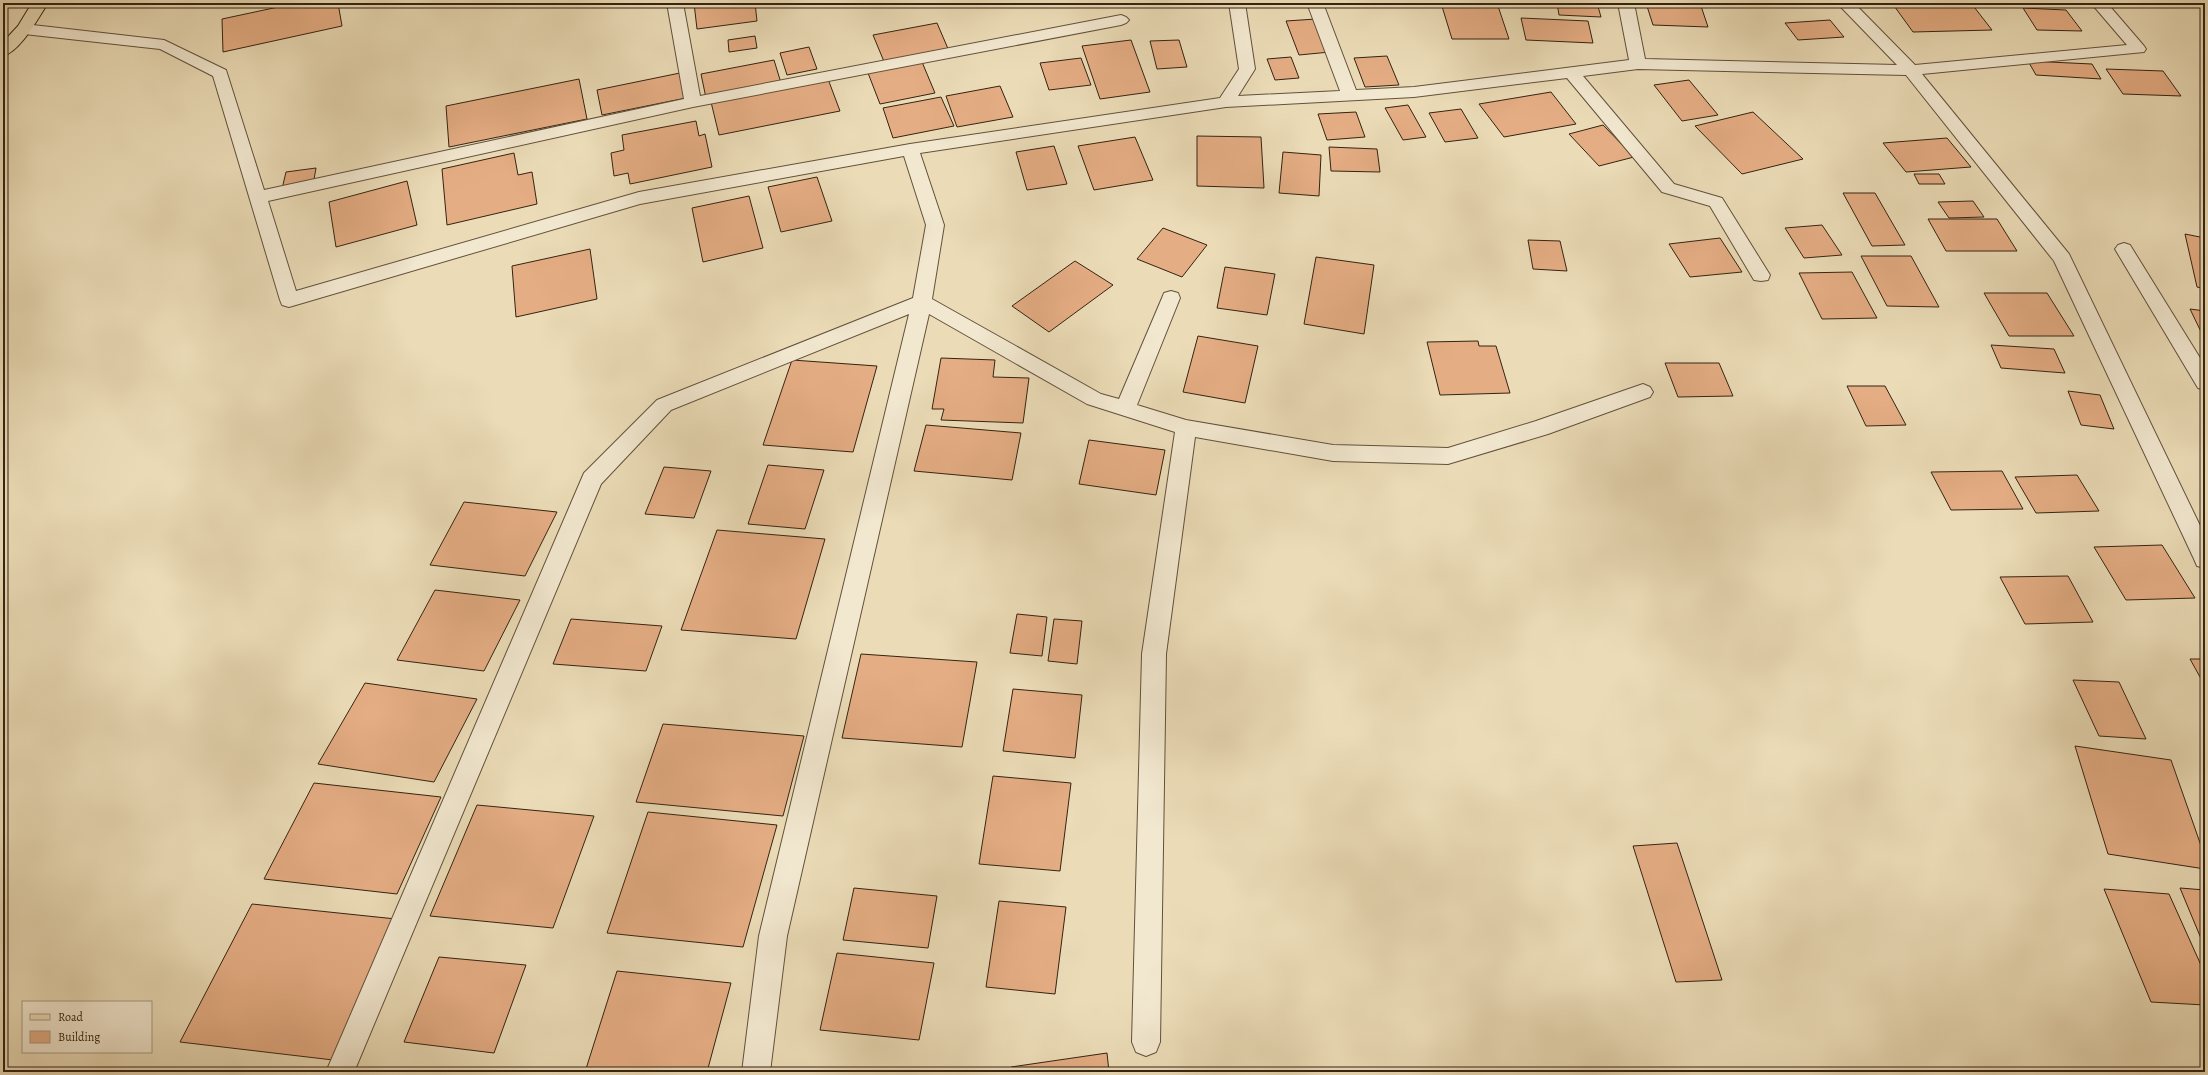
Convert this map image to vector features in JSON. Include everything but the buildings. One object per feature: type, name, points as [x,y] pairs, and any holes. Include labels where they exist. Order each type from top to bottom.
[{"type":"main road","points":[[3,51],[24,29],[40,3]]},
{"type":"street","points":[[675,3],[693,102]]},
{"type":"street","points":[[1226,102],[1247,69],[1237,3]]},
{"type":"street","points":[[1315,3],[1350,96]]},
{"type":"street","points":[[1626,3],[1638,64]]},
{"type":"street","points":[[1844,3],[1911,70],[2062,258],[2205,559]]},
{"type":"street","points":[[24,29],[164,44],[220,73],[289,300],[639,198],[910,149],[1226,102],[1414,92],[1638,64],[1911,70],[2138,49],[2099,3]]},
{"type":"street","points":[[258,197],[693,102],[1121,20]]},
{"type":"street","points":[[1572,73],[1668,188],[1716,202],[1761,275]]},
{"type":"street","points":[[756,1072],[773,936],[922,302],[935,225],[910,149]]},
{"type":"street","points":[[2124,249],[2205,383]]},
{"type":"street","points":[[1125,409],[1171,298]]},
{"type":"street","points":[[922,302],[1094,399],[1186,428],[1333,453],[1448,456],[1542,428],[1643,392]]},
{"type":"street","points":[[340,1072],[592,479],[664,405],[922,302]]},
{"type":"street","points":[[1146,1042],[1154,654],[1186,428]]}]
